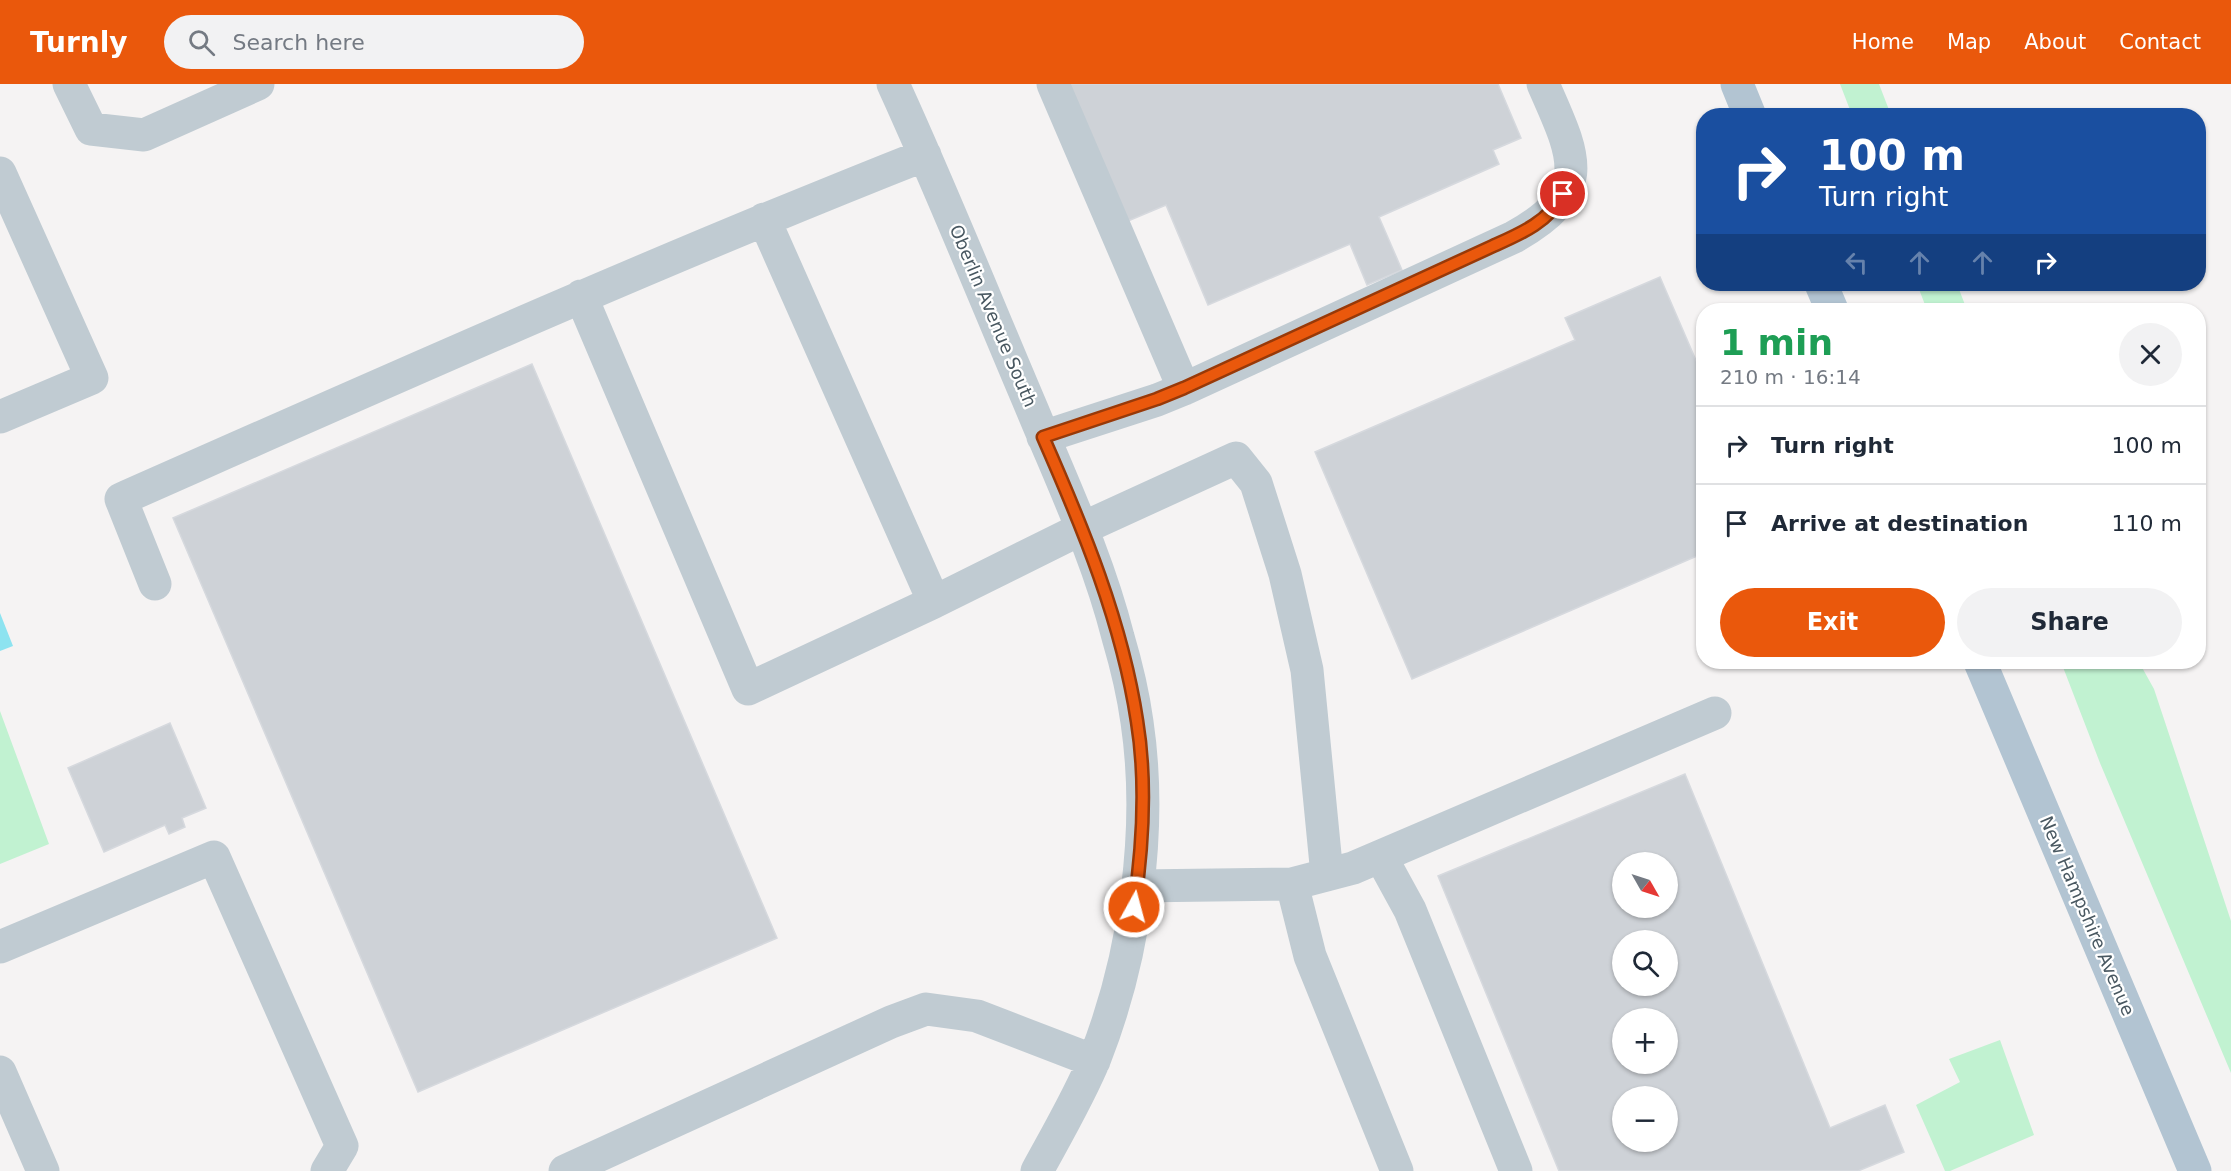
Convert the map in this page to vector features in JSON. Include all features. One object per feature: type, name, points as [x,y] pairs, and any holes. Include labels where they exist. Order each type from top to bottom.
[{"type":"main road","points":[[1737,84],[1747,108]]},
{"type":"main road","name":"New Hampshire Avenue","points":[[1983,669],[2195,1171]]},
{"type":"street","points":[[69,84],[91,129],[144,135],[258,84]]},
{"type":"street","name":"Oberlin Avenue South","points":[[893,84],[926,155],[1083,528],[1118,635],[1137,721],[1142,774],[1142,828],[1128,948],[1111,1015],[1094,1061],[1037,1171]]},
{"type":"street","points":[[1053,84],[1184,388]]},
{"type":"street","points":[[1043,437],[1184,388],[1538,224],[1558,205],[1569,183],[1572,161],[1568,141],[1543,84]]},
{"type":"street","points":[[155,584],[121,499],[581,296],[764,219],[926,155]]},
{"type":"street","points":[[0,172],[92,378],[0,417]]},
{"type":"street","points":[[764,219],[934,602]]},
{"type":"street","points":[[581,296],[748,689],[934,602],[1083,528],[1236,458],[1256,483],[1285,574],[1307,670],[1327,875]]},
{"type":"street","points":[[1137,886],[1292,884],[1353,868],[1715,713]]},
{"type":"street","points":[[0,947],[214,857],[342,1146],[327,1171]]},
{"type":"street","points":[[1382,857],[1410,910],[1516,1171]]},
{"type":"street","points":[[1292,884],[1310,956],[1397,1171]]},
{"type":"street","points":[[565,1171],[891,1022],[927,1010],[977,1016],[1094,1061]]},
{"type":"street","points":[[0,1072],[44,1171]]},
{"type":"green space","points":[[1840,84],[1879,84],[1888,108],[1849,108]]},
{"type":"green space","points":[[1920,291],[1960,291],[1964,303],[1924,303]]},
{"type":"green space","points":[[2064,669],[2143,669],[2154,689],[2231,921],[2231,1073],[2100,763]]},
{"type":"green space","points":[[0,711],[49,844],[0,864]]},
{"type":"green space","points":[[2000,1040],[2034,1135],[1950,1171],[1945,1171],[1916,1105],[1960,1082],[1949,1059]]},
{"type":"water","points":[[0,613],[13,646],[0,651]]},
{"type":"building","points":[[1069,84],[1498,84],[1521,138],[1493,150],[1499,164],[1379,217],[1402,270],[1367,285],[1350,244],[1208,305],[1166,205],[1128,221]]},
{"type":"building","points":[[1660,277],[1696,360],[1696,556],[1412,679],[1315,452],[1575,340],[1565,318]]},
{"type":"building","points":[[532,364],[777,938],[418,1092],[173,518]]},
{"type":"building","points":[[170,723],[206,808],[182,818],[185,827],[169,834],[165,825],[104,852],[68,768]]},
{"type":"building","points":[[1685,774],[1830,1128],[1885,1105],[1904,1152],[1858,1171],[1559,1171],[1438,876]]},
{"type":"route","points":[[1134,907],[1142,828],[1142,774],[1137,721],[1118,635],[1083,528],[1043,437],[1184,388],[1514,237],[1538,224],[1558,205],[1563,194]]}]
